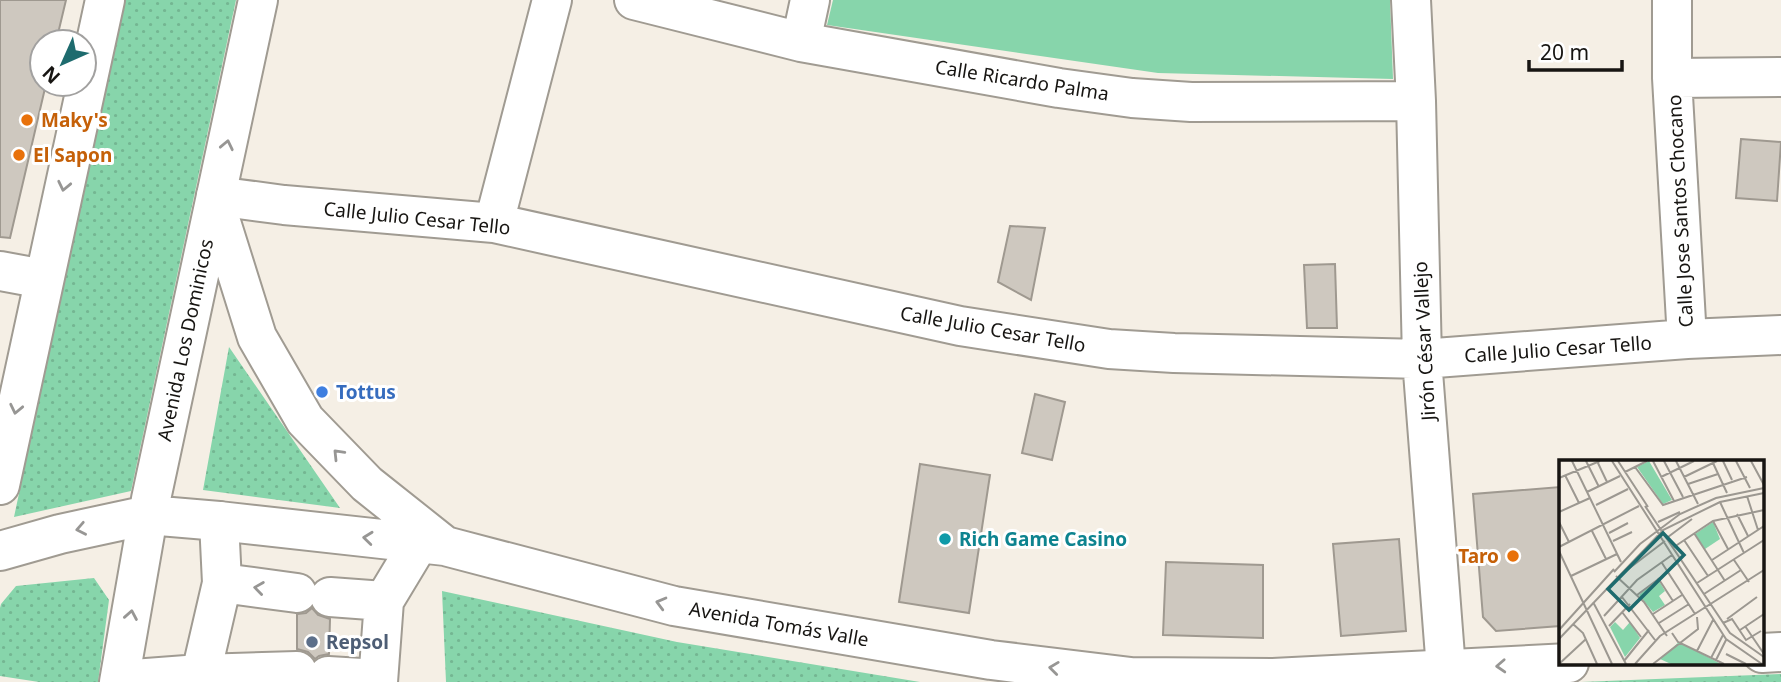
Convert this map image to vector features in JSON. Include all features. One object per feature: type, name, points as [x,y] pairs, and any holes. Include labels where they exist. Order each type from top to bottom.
[{"type":"street","points":[[0,485],[105,0]]},
{"type":"street","name":"Avenida Los Dominicos","points":[[120,681],[148,515],[258,0]]},
{"type":"street","points":[[494,223],[552,0]]},
{"type":"street","name":"Calle Ricardo Palma","points":[[634,0],[802,42],[1059,88],[1132,98],[1191,102],[1416,101]]},
{"type":"street","points":[[802,42],[810,0]]},
{"type":"street","name":"Jirón César Vallejo","points":[[1411,0],[1422,359],[1447,675]]},
{"type":"street","name":"Calle Jose Santos Chocano","points":[[1672,0],[1672,78],[1687,339]]},
{"type":"street","points":[[1672,78],[1781,77]]},
{"type":"street","points":[[120,681],[313,674],[378,680],[384,601],[432,545],[367,484],[305,420],[257,337],[215,198]]},
{"type":"street","name":"Calle Julio Cesar Tello","points":[[215,198],[494,223],[960,326],[1109,349],[1422,359],[1687,339],[1781,335]]},
{"type":"street","points":[[0,271],[44,279]]},
{"type":"street","name":"Avenida Tomás Valle","points":[[0,551],[60,534],[148,515],[432,545],[674,606],[992,660],[1144,678],[1447,675],[1559,664]]},
{"type":"street","points":[[199,678],[222,583],[219,521]]},
{"type":"street","points":[[222,583],[384,601]]},
{"type":"green space","points":[[124,0],[236,0],[131,491],[14,517]]},
{"type":"green space","points":[[833,0],[1390,0],[1393,79],[1158,73],[827,25]]},
{"type":"green space","points":[[229,347],[340,508],[203,490]]},
{"type":"green space","points":[[94,578],[109,600],[98,682],[39,682],[0,676],[0,608],[16,586]]},
{"type":"green space","points":[[442,591],[677,642],[920,682],[446,682]]},
{"type":"green space","points":[[1781,674],[1781,682],[1581,682]]},
{"type":"building","points":[[0,0],[66,0],[59,28],[28,28],[28,98],[43,98],[10,238],[0,237]]},
{"type":"building","points":[[1741,139],[1781,142],[1777,201],[1736,198]]},
{"type":"building","points":[[1010,226],[1045,228],[1031,300],[998,282]]},
{"type":"building","points":[[1335,264],[1337,328],[1307,328],[1304,265]]},
{"type":"building","points":[[1035,394],[1065,402],[1052,460],[1022,453]]},
{"type":"building","name":"Rich Game Casino","points":[[920,464],[990,475],[969,613],[899,602]]},
{"type":"building","name":"Taro","points":[[1559,487],[1559,626],[1496,631],[1483,617],[1473,494]]},
{"type":"building","points":[[1399,539],[1406,631],[1341,636],[1333,544]]},
{"type":"building","points":[[1166,562],[1263,565],[1263,638],[1163,635]]},
{"type":"building","points":[[312,608],[318,615],[330,619],[329,654],[315,659],[308,652],[297,649],[297,614],[306,613]]},
{"type":"place","name":"Maky's","points":[[27,120]]},
{"type":"place","name":"El Sapon","points":[[19,155]]},
{"type":"place","name":"Tottus","points":[[322,392]]},
{"type":"place","name":"Rich Game Casino","points":[[945,539]]},
{"type":"place","name":"Taro","points":[[1513,556]]},
{"type":"place","name":"Repsol","points":[[312,642]]}]
